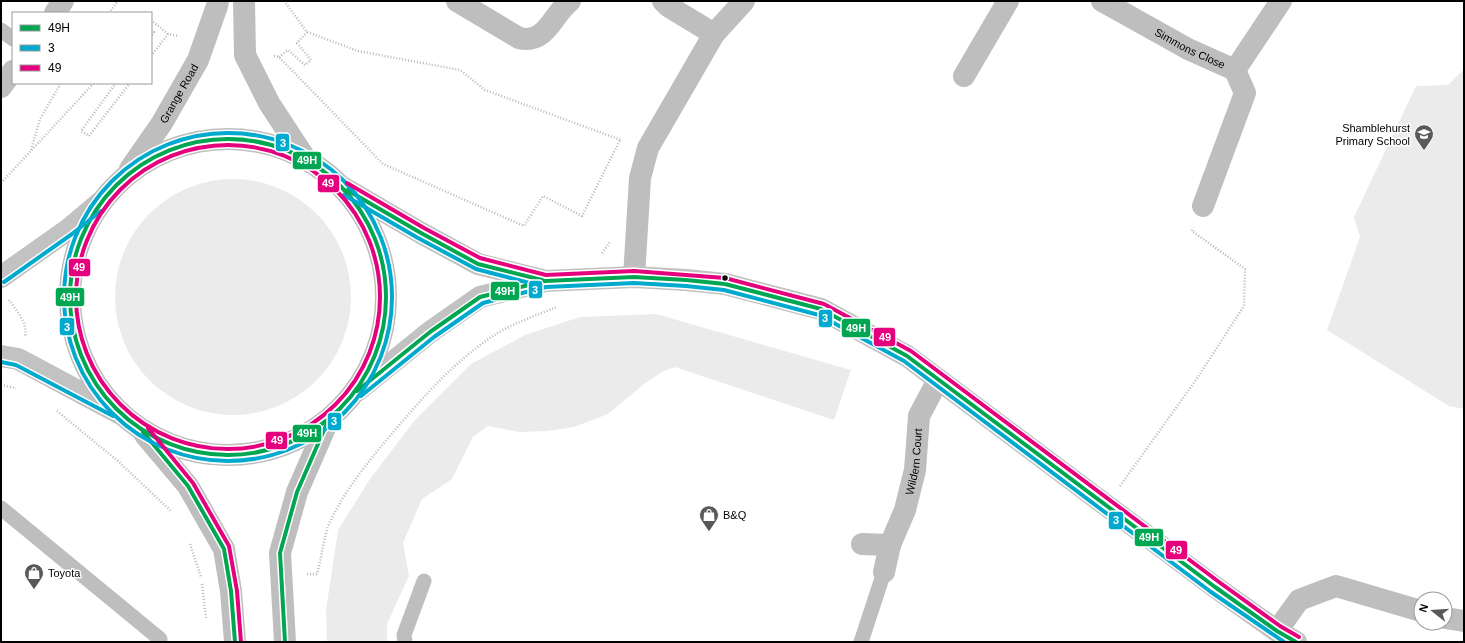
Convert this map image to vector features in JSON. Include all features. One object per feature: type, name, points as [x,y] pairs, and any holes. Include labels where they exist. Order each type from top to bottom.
[{"type":"main road","points":[[56,12],[63,1]]},
{"type":"main road","points":[[244,1],[245,55],[269,103],[305,158]]},
{"type":"main road","points":[[457,1],[519,38],[532,39],[543,33],[562,7],[570,1]]},
{"type":"main road","points":[[663,1],[668,6],[714,34]]},
{"type":"main road","points":[[634,276],[640,178],[648,148],[714,34],[744,1]]},
{"type":"main road","points":[[964,76],[1008,1]]},
{"type":"main road","name":"Simmons Close","points":[[1102,1],[1188,49],[1234,70],[1245,93],[1203,206]]},
{"type":"main road","points":[[1234,70],[1281,1]]},
{"type":"main road","name":"Grange Road","points":[[124,178],[162,123],[198,60],[217,3]]},
{"type":"main road","points":[[1,87],[12,72]]},
{"type":"main road","points":[[212,139],[260,141],[305,158],[344,188],[369,223],[384,265],[387,309],[378,352],[357,391],[328,421],[285,446],[237,456],[188,451],[143,431],[119,413],[95,384],[78,349],[70,311],[72,273],[82,236],[101,202],[124,178],[165,152],[212,139]]},
{"type":"main road","name":"Wildern Court","points":[[884,572],[890,545],[905,510],[915,470],[919,416],[938,380]]},
{"type":"main road","points":[[285,642],[280,553],[298,492],[328,421]]},
{"type":"main road","points":[[143,431],[188,486],[224,549],[231,591],[235,642]]},
{"type":"main road","points":[[862,544],[890,545]]},
{"type":"main road","points":[[1277,631],[1299,600],[1336,586],[1413,609]]},
{"type":"main road","points":[[1453,619],[1464,621]]},
{"type":"street","points":[[344,188],[478,264],[545,281]]},
{"type":"street","points":[[1,277],[69,229],[101,202]]},
{"type":"street","points":[[357,391],[430,332],[480,297],[545,281],[634,276],[725,284],[821,309],[907,356],[1106,506],[1277,631],[1296,642]]},
{"type":"street","points":[[1,356],[18,359],[119,413]]},
{"type":"lane","points":[[1,30],[12,38]]},
{"type":"lane","points":[[1,508],[160,639],[158,642]]},
{"type":"lane","points":[[861,642],[884,572]]},
{"type":"lane","points":[[405,642],[404,635],[424,582]]},
{"type":"path","points":[[110,12],[118,1]]},
{"type":"path","points":[[284,1],[307,32],[358,51],[460,70],[485,90],[620,140],[648,148]]},
{"type":"path","points":[[152,21],[168,34]]},
{"type":"path","points":[[279,57],[288,50],[304,65],[312,60],[297,43],[307,32]]},
{"type":"path","points":[[31,150],[40,120],[60,84]]},
{"type":"path","points":[[1,183],[93,84]]},
{"type":"path","points":[[115,84],[81,130],[89,136],[129,84]]},
{"type":"path","points":[[383,164],[524,226],[544,196],[582,216],[620,140]]},
{"type":"path","points":[[1106,506],[1198,377],[1244,306],[1245,269],[1192,231],[1203,206]]},
{"type":"path","points":[[585,278],[586,264],[592,258],[602,253],[611,237]]},
{"type":"path","points":[[280,572],[317,574],[329,524],[344,496],[375,453],[449,371],[473,350],[495,335],[562,305]]},
{"type":"path","points":[[1,385],[18,389]]},
{"type":"path","points":[[54,408],[66,416],[119,462],[174,514]]},
{"type":"path","points":[[190,544],[199,567],[202,581],[206,620]]},
{"type":"path","points":[[203,592],[231,591]]},
{"type":"shaded area","name":"Shamblehurst Primary School","points":[[1464,69],[1464,409],[1449,406],[1327,330],[1360,237],[1354,217],[1416,86],[1448,85]]},
{"type":"shaded area","points":[[233,179],[256,181],[289,193],[308,206],[324,222],[337,241],[346,263],[349,274],[351,297],[349,320],[337,353],[324,372],[308,388],[289,401],[267,410],[256,413],[233,415],[210,413],[177,401],[158,388],[142,372],[129,353],[120,331],[117,320],[115,297],[117,274],[129,241],[142,222],[158,206],[177,193],[199,184],[210,181]]},
{"type":"shaded area","points":[[656,314],[851,370],[834,420],[675,367],[664,371],[644,384],[608,414],[574,427],[547,431],[519,432],[488,426],[473,437],[452,479],[422,499],[403,543],[409,576],[387,624],[387,642],[327,642],[326,610],[338,530],[370,479],[415,420],[471,364],[525,335],[580,317]]},
{"type":"transit line","name":"3","points":[[228,133],[260,136],[291,146],[319,161],[344,181],[364,206],[379,234],[389,265],[392,297],[389,329],[379,360],[364,388],[344,413],[319,433],[291,448],[260,458],[228,461],[196,458],[165,448],[137,433],[112,413],[92,388],[77,360],[67,329],[64,297],[67,265],[77,234],[92,206],[112,181],[137,161],[165,146],[196,136],[228,133]]},
{"type":"transit line","name":"49H","points":[[228,139],[259,142],[288,151],[316,166],[340,185],[359,209],[374,237],[383,266],[386,297],[383,328],[374,357],[359,385],[340,409],[316,428],[288,443],[259,452],[228,455],[197,452],[168,443],[140,428],[116,409],[97,385],[82,357],[73,328],[70,297],[73,266],[82,237],[97,209],[116,185],[140,166],[168,151],[197,142],[228,139]]},
{"type":"transit line","name":"49","points":[[228,145],[258,148],[286,157],[300,163],[312,171],[335,190],[354,213],[362,225],[368,239],[377,267],[380,297],[377,327],[368,355],[362,369],[354,381],[335,404],[312,423],[300,431],[286,437],[258,446],[228,449],[198,446],[170,437],[156,431],[144,423],[121,404],[102,381],[94,369],[88,355],[79,327],[76,297],[79,267],[88,239],[94,225],[102,213],[121,190],[144,171],[156,163],[170,157],[198,148],[228,145]]},
{"type":"transit line","name":"49","points":[[347,183],[424,228],[480,258],[546,275],[634,271],[725,278],[824,304],[911,351],[1219,582],[1280,626],[1299,637]]},
{"type":"transit line","name":"49H","points":[[347,190],[478,264],[542,280]]},
{"type":"transit line","name":"3","points":[[344,195],[418,238],[476,269],[541,286]]},
{"type":"transit line","name":"3","points":[[4,282],[72,234],[101,211]]},
{"type":"transit line","name":"49H","points":[[357,391],[430,332],[480,297],[545,281],[634,277],[686,280],[725,284],[821,309],[907,356],[1215,587],[1277,631],[1296,642]]},
{"type":"transit line","name":"3","points":[[361,396],[434,337],[483,303],[546,287],[634,283],[686,286],[724,290],[819,315],[904,361],[1211,592],[1284,642]]},
{"type":"transit line","name":"3","points":[[1,362],[16,365],[113,416]]},
{"type":"transit line","name":"49H","points":[[285,642],[280,553],[297,492],[328,421]]},
{"type":"transit line","name":"49","points":[[148,428],[193,483],[229,546],[237,591],[241,642]]},
{"type":"transit line","name":"49H","points":[[143,432],[188,486],[224,549],[231,591],[235,642]]},
{"type":"place","name":"Shamblehurst Primary School","points":[[1424,151]]},
{"type":"place","name":"B&Q","points":[[709,532]]},
{"type":"place","name":"Toyota","points":[[34,590]]}]
